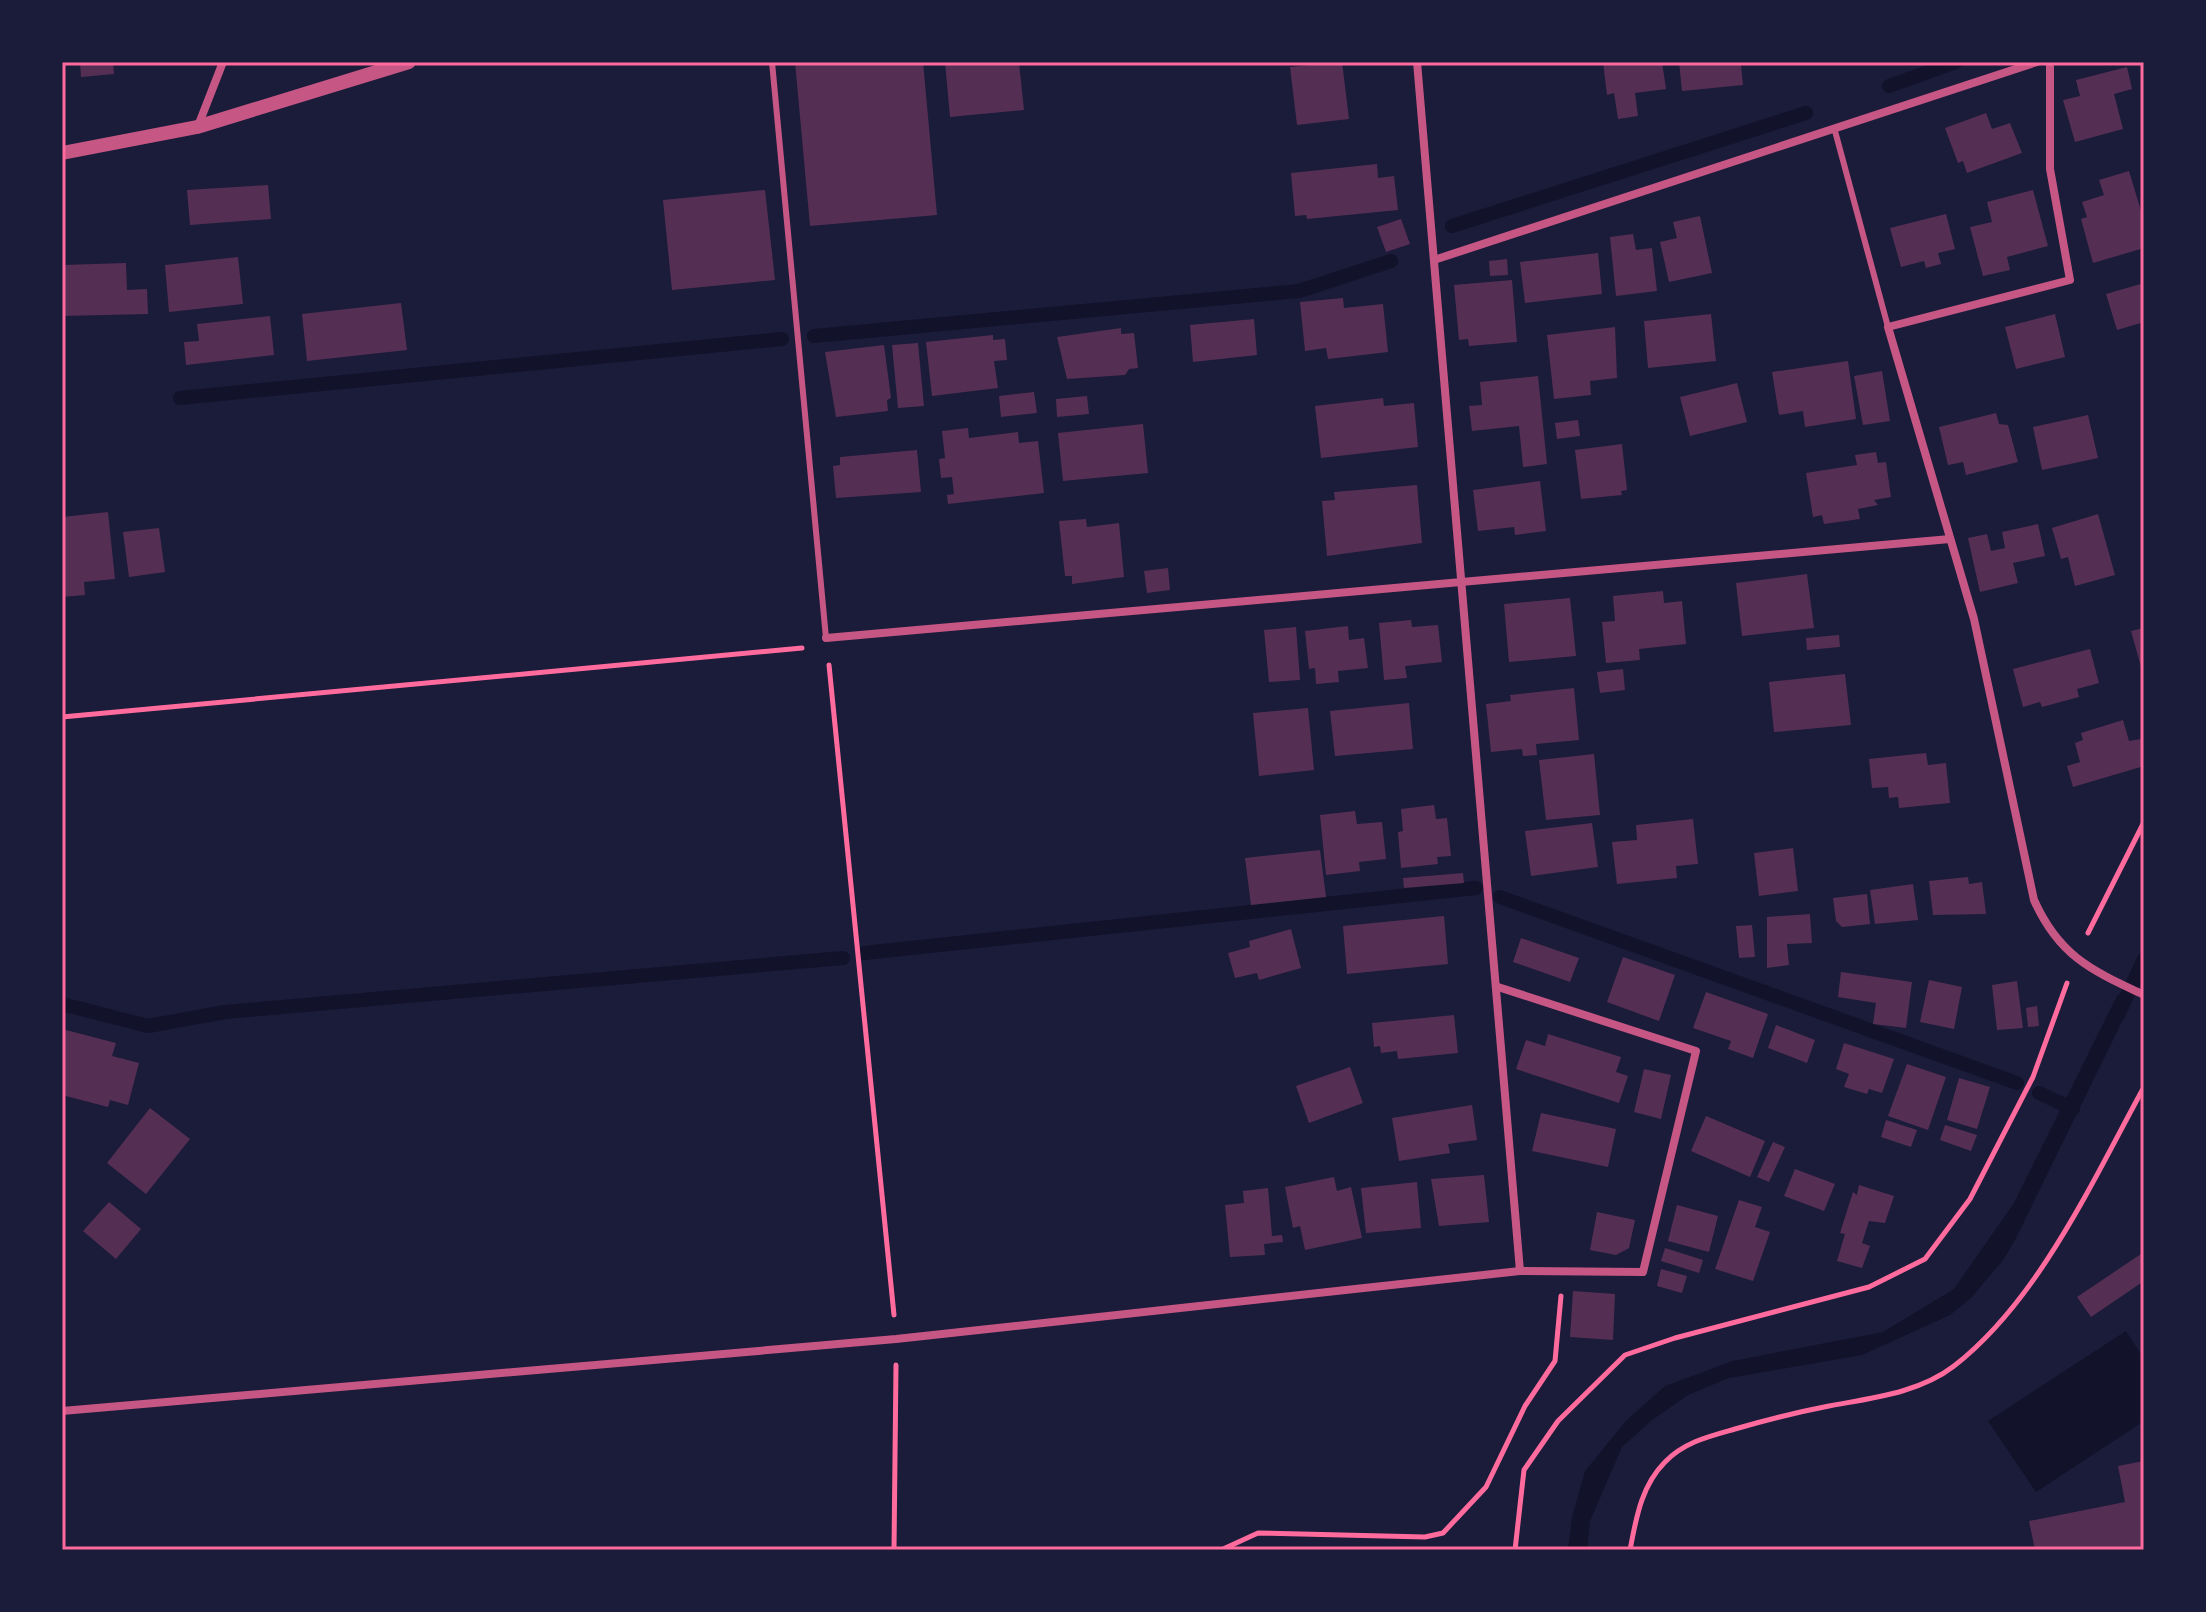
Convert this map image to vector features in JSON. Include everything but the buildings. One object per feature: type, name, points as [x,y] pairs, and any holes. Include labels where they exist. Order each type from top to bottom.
[{"type":"street","points":[[197,127],[223,62]]},
{"type":"street","points":[[62,153],[197,127],[409,62]]},
{"type":"street","points":[[1417,62],[1520,1271]]},
{"type":"street","points":[[1434,260],[1835,131],[2037,62]]},
{"type":"street","points":[[2050,62],[2050,169],[2070,280],[1888,327],[1974,619],[2034,900],[2049,932],[2091,970],[2144,995]]},
{"type":"street","points":[[826,638],[1950,539]]},
{"type":"street","points":[[62,1411],[896,1339],[1520,1271],[1643,1272],[1696,1051],[1498,987]]},
{"type":"lane","points":[[772,62],[826,638]]},
{"type":"lane","points":[[1835,131],[1888,327]]},
{"type":"path","points":[[62,717],[808,648],[826,638],[896,1339],[894,1550]]},
{"type":"path","points":[[1515,1550],[1524,1470],[1558,1421],[1625,1355],[1675,1338],[1869,1287],[1925,1259],[1970,1199],[2033,1077],[2076,957],[2144,822]]},
{"type":"path","points":[[1630,1550],[1638,1506],[1652,1478],[1665,1461],[1697,1440],[1827,1406],[1895,1395],[1953,1367],[2009,1310],[2047,1258],[2144,1087]]},
{"type":"path","points":[[1221,1550],[1258,1533],[1425,1537],[1443,1533],[1486,1487],[1525,1406],[1555,1361],[1564,1271]]},
{"type":"shaded area","points":[[2118,994],[2132,1001],[2016,1238],[2004,1259],[1971,1298],[1950,1315],[1862,1355],[1729,1378],[1688,1395],[1652,1420],[1622,1447],[1590,1521],[1587,1550],[1568,1550],[1572,1518],[1585,1471],[1627,1420],[1665,1386],[1733,1361],[1883,1332],[1954,1289],[2014,1203]]},
{"type":"shaded area","points":[[2126,1331],[2144,1359],[2144,1421],[2036,1492],[1988,1421]]},
{"type":"waterway","points":[[1889,86],[1956,62]]},
{"type":"waterway","points":[[1452,226],[1806,113]]},
{"type":"waterway","points":[[814,336],[1299,291],[1391,261]]},
{"type":"waterway","points":[[180,398],[782,339]]},
{"type":"waterway","points":[[864,953],[1476,888]]},
{"type":"waterway","points":[[1500,897],[2017,1083]]},
{"type":"waterway","points":[[62,1004],[148,1026],[225,1012],[843,958]]},
{"type":"waterway","points":[[2118,1015],[2144,959]]},
{"type":"waterway","points":[[2039,1093],[2073,1109]]}]
